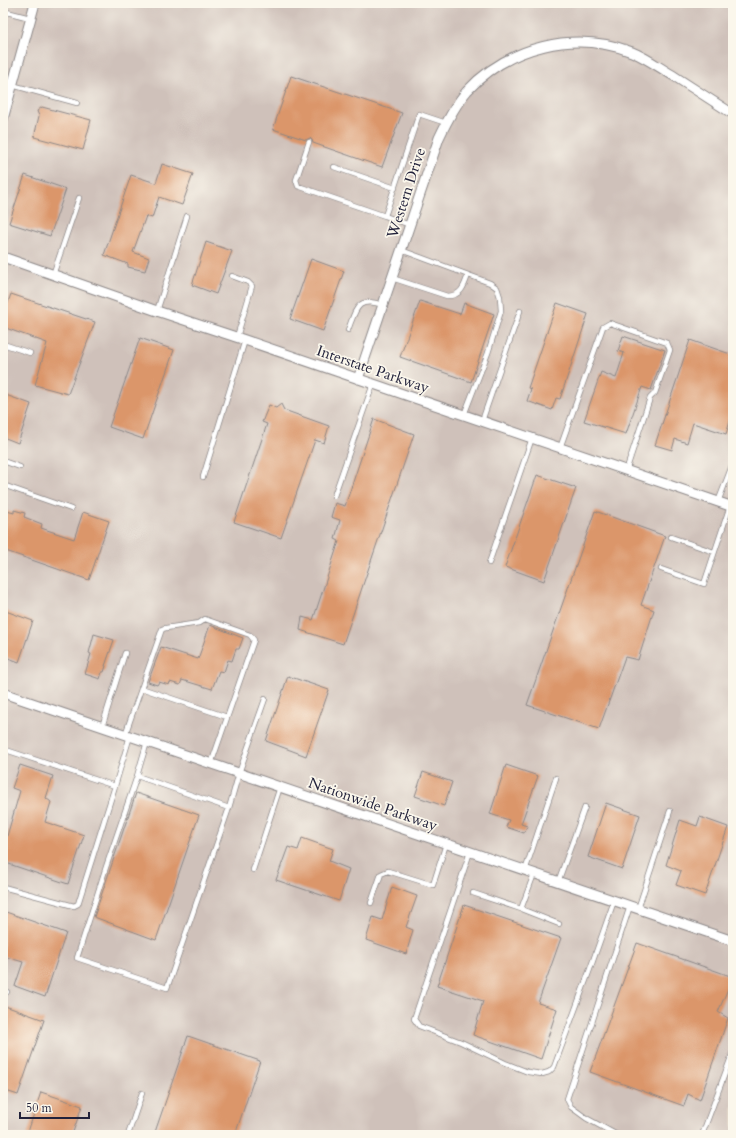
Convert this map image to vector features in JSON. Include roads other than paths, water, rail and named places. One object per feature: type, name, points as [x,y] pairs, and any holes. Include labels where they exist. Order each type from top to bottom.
[{"type":"street","points":[[3,119],[35,3]]},
{"type":"street","name":"Western Drive","points":[[358,378],[439,138],[456,106],[467,92],[482,77],[498,65],[528,50],[550,44],[585,42],[603,44],[632,52],[648,60],[733,114]]},
{"type":"street","name":"Interstate Parkway","points":[[3,257],[731,507]]},
{"type":"street","name":"Nationwide Parkway","points":[[3,693],[733,941]]},
{"type":"lane","points":[[3,11],[30,18]]},
{"type":"lane","points":[[12,86],[77,103]]},
{"type":"lane","points":[[385,216],[419,114],[446,123]]},
{"type":"lane","points":[[310,142],[296,180],[298,186],[410,225]]},
{"type":"lane","points":[[334,167],[395,188]]},
{"type":"lane","points":[[53,274],[79,198]]},
{"type":"lane","points":[[157,311],[187,216]]},
{"type":"lane","points":[[401,250],[468,275],[497,288],[500,297],[501,311],[488,353],[464,415]]},
{"type":"lane","points":[[392,278],[447,296],[454,296],[465,284],[468,275]]},
{"type":"lane","points":[[203,477],[241,338],[252,286],[248,282],[232,276]]},
{"type":"lane","points":[[348,330],[354,313],[362,303],[373,302],[383,305]]},
{"type":"lane","points":[[482,421],[520,311]]},
{"type":"lane","points":[[560,448],[603,327],[610,323],[667,343],[670,350],[655,393],[650,398],[626,471]]},
{"type":"lane","points":[[3,344],[30,353]]},
{"type":"lane","points":[[334,496],[373,384]]},
{"type":"lane","points":[[489,563],[532,438]]},
{"type":"lane","points":[[3,461],[20,467]]},
{"type":"lane","points":[[718,502],[733,463]]},
{"type":"lane","points":[[3,485],[71,509]]},
{"type":"lane","points":[[661,569],[704,584],[731,507]]},
{"type":"lane","points":[[671,537],[714,552]]},
{"type":"lane","points":[[3,887],[74,906],[78,904],[115,786],[127,735],[141,688],[162,629],[199,623],[205,619],[250,635],[254,640],[211,764]]},
{"type":"lane","points":[[102,727],[125,653]]},
{"type":"lane","points":[[141,688],[227,717]]},
{"type":"lane","points":[[147,742],[77,958],[167,988],[265,699]]},
{"type":"lane","points":[[3,749],[115,786]]},
{"type":"lane","points":[[137,776],[229,808]]},
{"type":"lane","points":[[525,871],[556,778]]},
{"type":"lane","points":[[254,870],[280,787]]},
{"type":"lane","points":[[558,882],[585,807]]},
{"type":"lane","points":[[617,1135],[586,1118],[571,1107],[567,1099],[619,940],[634,908],[670,811]]},
{"type":"lane","points":[[371,903],[381,874],[388,871],[433,885],[446,844]]},
{"type":"lane","points":[[470,852],[414,1019],[419,1026],[461,1042],[528,1072],[542,1074],[549,1072],[554,1067],[614,901]]},
{"type":"lane","points":[[521,909],[534,874]]},
{"type":"lane","points":[[473,893],[521,909],[559,924]]},
{"type":"lane","points":[[702,1135],[733,1052]]},
{"type":"lane","points":[[128,1135],[142,1093]]}]
